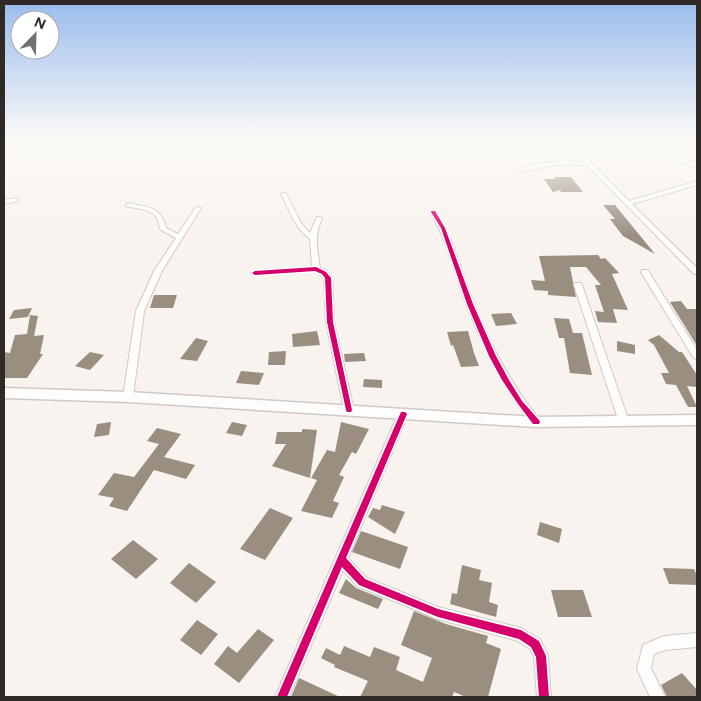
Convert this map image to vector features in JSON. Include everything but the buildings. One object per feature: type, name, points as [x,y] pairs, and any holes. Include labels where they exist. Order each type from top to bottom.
[{"type":"main road","points":[[4,393],[128,397],[536,422],[697,420]]},
{"type":"street","points":[[597,172],[697,270]]},
{"type":"street","points":[[629,203],[697,183]]},
{"type":"street","points":[[284,194],[290,204],[294,219],[302,231],[313,238]]},
{"type":"street","points":[[4,202],[16,200]]},
{"type":"street","points":[[128,205],[154,211],[162,218],[163,229],[179,237]]},
{"type":"street","points":[[128,397],[140,311],[158,271],[198,208]]},
{"type":"street","points":[[433,212],[443,228],[483,333],[509,388],[536,422]]},
{"type":"street","points":[[316,269],[313,238],[314,229],[319,218]]},
{"type":"street","points":[[255,273],[316,269],[324,273],[328,278],[330,322],[349,410]]},
{"type":"street","points":[[645,272],[697,357]]},
{"type":"street","points":[[578,285],[624,422]]},
{"type":"street","points":[[282,697],[403,414]]},
{"type":"street","points":[[342,560],[362,582],[438,612],[521,636],[534,644],[541,656],[544,697]]},
{"type":"street","points":[[658,697],[644,669],[648,650],[664,643],[697,640]]},
{"type":"cycle path","points":[[433,212],[443,228],[470,304],[493,356],[520,402],[536,422]]},
{"type":"cycle path","points":[[255,273],[316,269],[324,273],[328,278],[330,322],[349,410]]},
{"type":"cycle path","points":[[282,697],[403,414]]},
{"type":"cycle path","points":[[342,560],[362,582],[438,613],[521,635],[535,644],[541,656],[544,697]]}]
